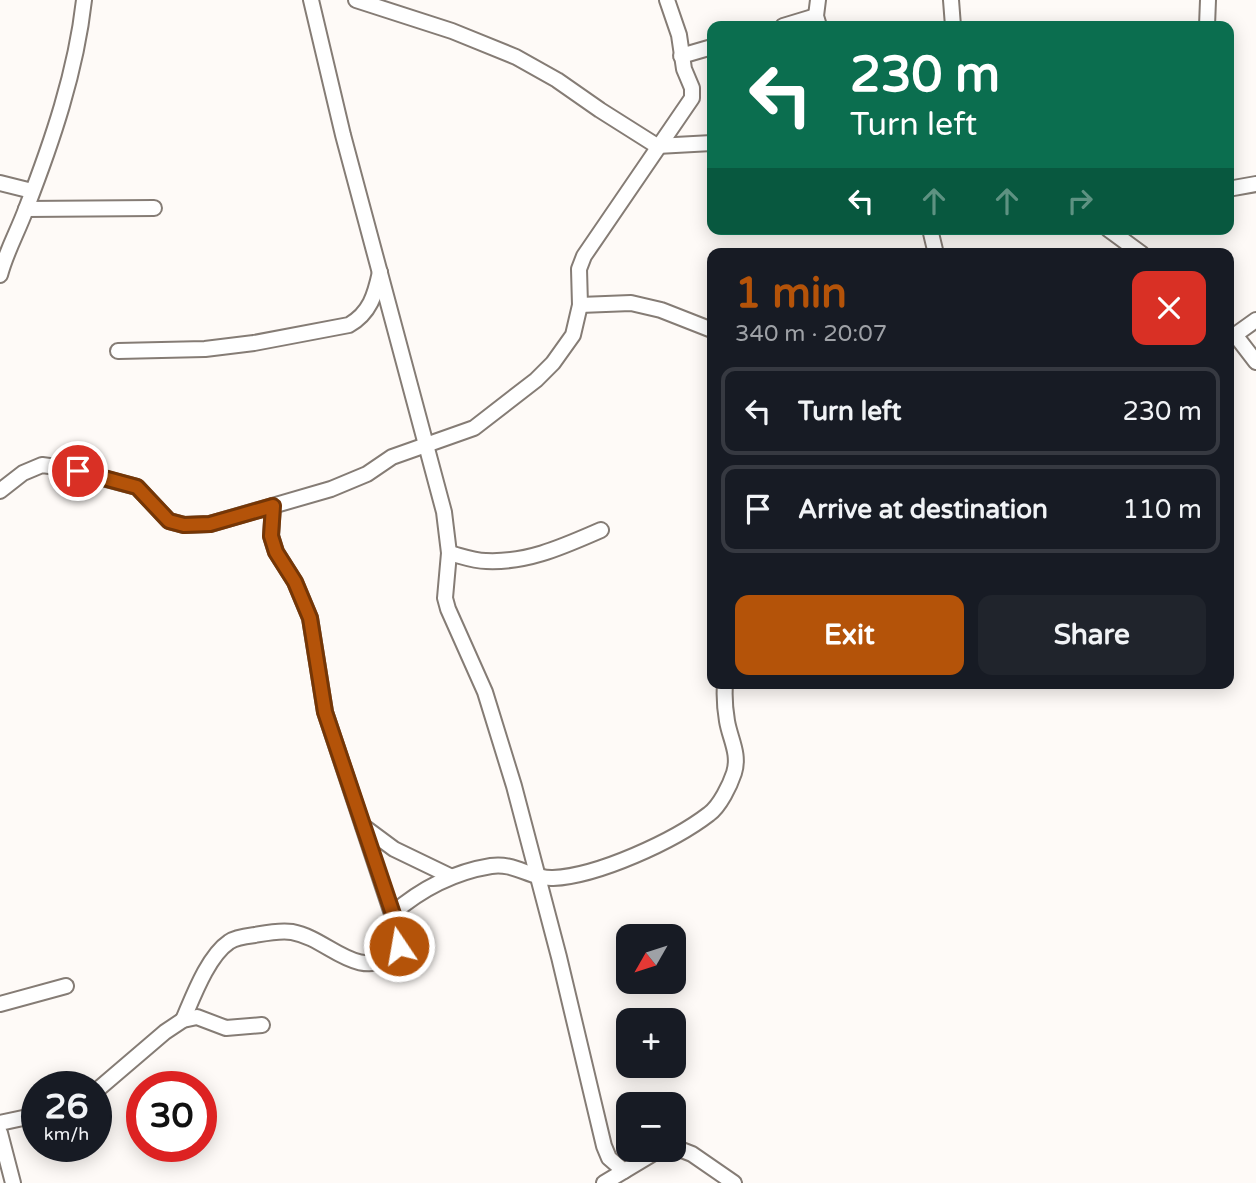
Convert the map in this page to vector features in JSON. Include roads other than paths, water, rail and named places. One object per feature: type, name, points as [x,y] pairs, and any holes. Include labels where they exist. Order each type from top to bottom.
[{"type":"street","points":[[0,275],[65,97],[84,0]]},
{"type":"street","points":[[311,0],[444,512],[449,553],[445,584],[448,609],[485,692],[559,957],[609,1158],[607,1174],[602,1183]]},
{"type":"street","points":[[356,0],[452,31],[516,57],[557,80],[657,146],[707,143]]},
{"type":"street","points":[[0,491],[23,473],[42,465],[93,474],[137,487],[169,521],[184,525],[210,524],[331,489],[367,474],[392,457],[474,428],[536,380],[573,335],[580,305],[579,269],[584,256],[692,98],[692,88],[681,56],[679,36],[667,0]]},
{"type":"street","points":[[818,0],[818,21]]},
{"type":"street","points":[[951,0],[953,21]]},
{"type":"street","points":[[1207,21],[1208,0]]},
{"type":"street","points":[[681,56],[707,48]]},
{"type":"street","points":[[0,183],[32,191]]},
{"type":"street","points":[[1234,189],[1256,184]]},
{"type":"street","points":[[26,209],[154,208]]},
{"type":"street","points":[[1116,235],[1134,248]]},
{"type":"street","points":[[118,351],[205,349],[254,343],[348,325],[362,317],[375,293],[381,271]]},
{"type":"street","points":[[580,305],[631,303],[661,310],[707,328]]},
{"type":"street","points":[[1234,336],[1256,320]]},
{"type":"street","points":[[1234,340],[1256,362]]},
{"type":"street","points":[[183,1020],[202,978],[219,951],[230,941],[270,932],[290,931],[359,963],[377,964],[396,955],[399,946],[393,914],[325,712],[310,618],[295,582],[276,552],[271,536],[273,506]]},
{"type":"street","points":[[449,553],[485,561],[514,560],[550,553],[601,530]]},
{"type":"street","points":[[508,865],[536,877],[568,876],[587,872],[676,834],[712,812],[734,772],[737,754],[726,714],[725,689]]},
{"type":"street","points":[[362,825],[394,849],[450,876]]},
{"type":"street","points":[[393,914],[407,902],[450,876],[508,865],[519,859],[529,847]]},
{"type":"street","points":[[0,1004],[66,986]]},
{"type":"street","points":[[112,1077],[164,1032],[183,1020],[197,1017],[226,1028],[262,1025]]},
{"type":"street","points":[[0,1124],[21,1119]]},
{"type":"street","points":[[0,1133],[13,1183]]},
{"type":"street","points":[[686,1152],[734,1183]]},
{"type":"street","points":[[609,1158],[624,1171]]},
{"type":"street","points":[[602,1183],[639,1162]]}]
